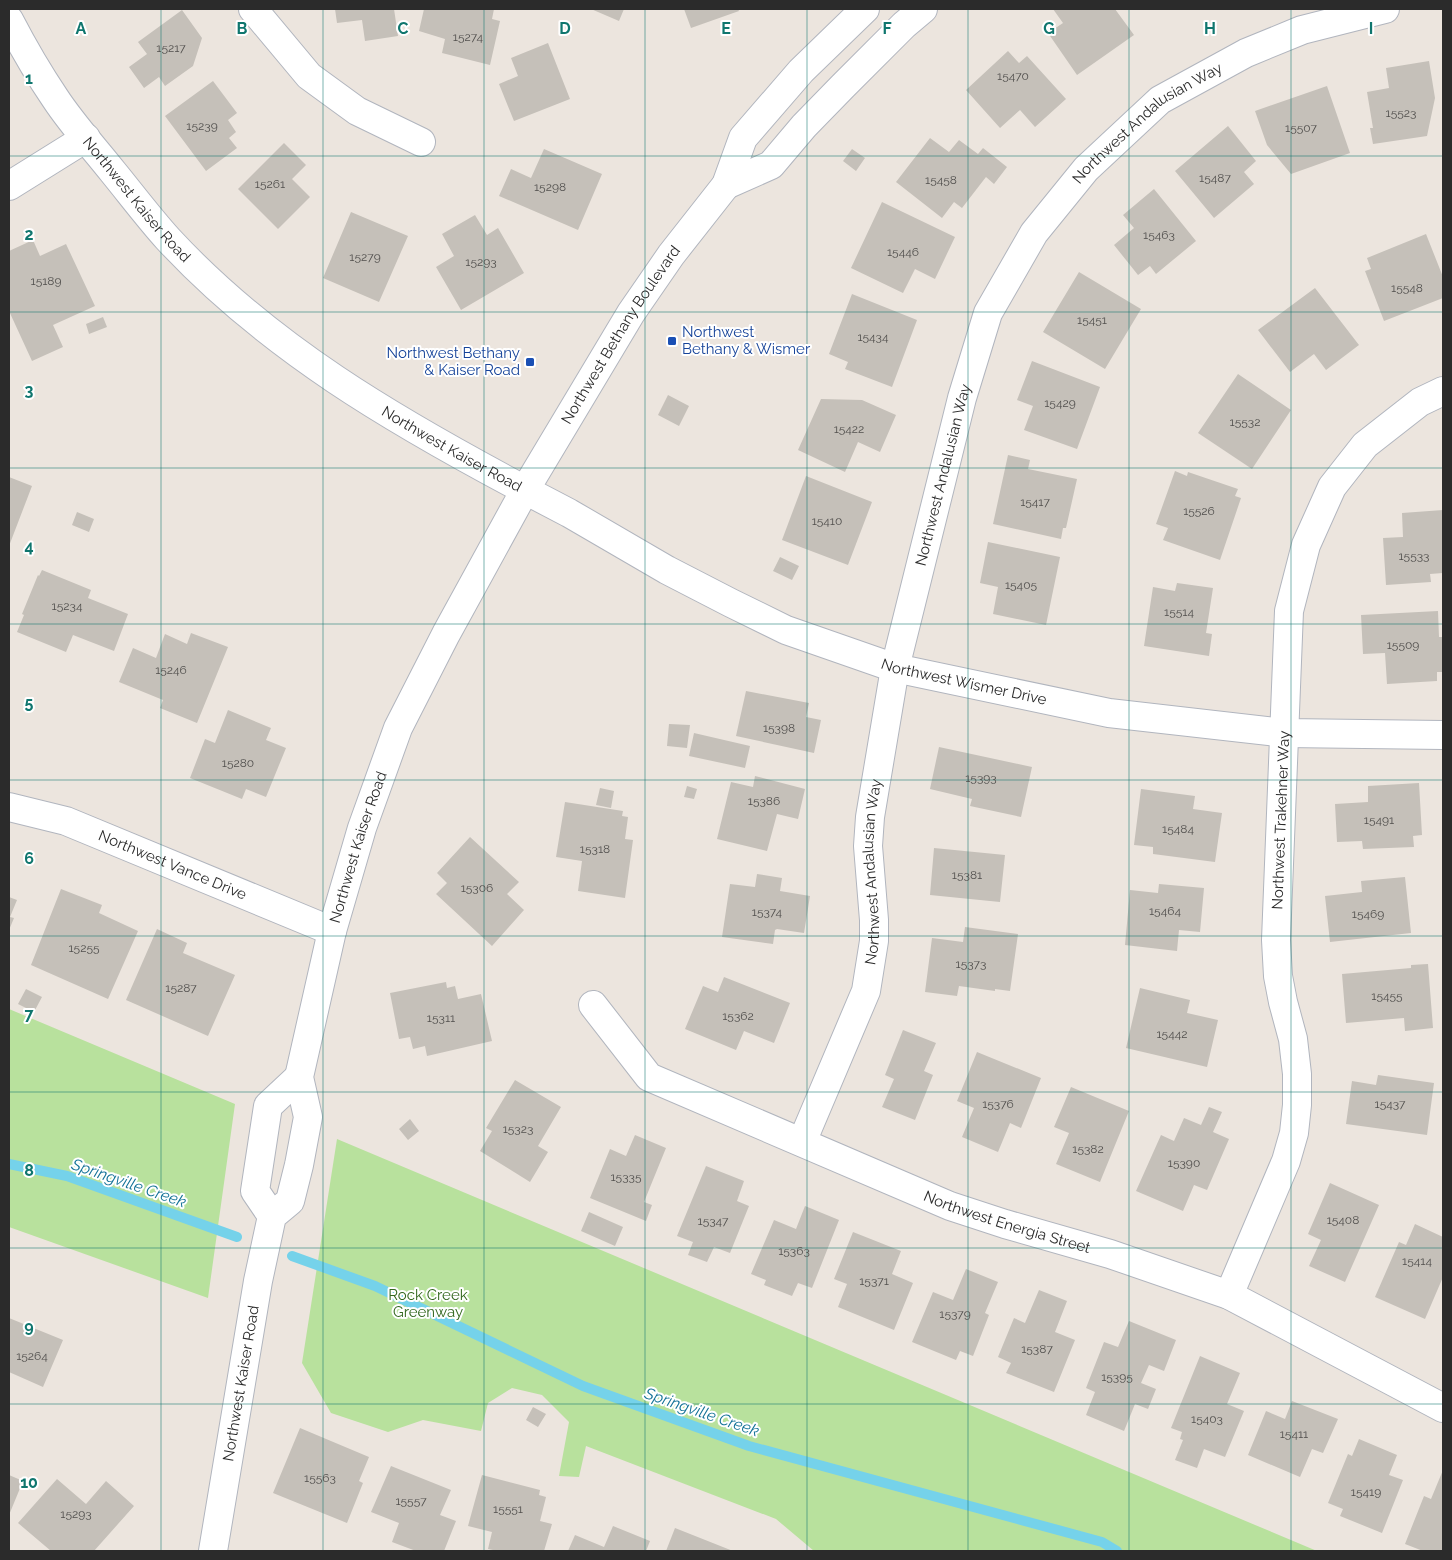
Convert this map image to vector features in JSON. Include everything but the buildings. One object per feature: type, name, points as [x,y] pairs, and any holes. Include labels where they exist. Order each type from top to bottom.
[{"type":"street","points":[[253,9],[309,76],[357,111],[421,142]]},
{"type":"street","name":"Northwest Bethany Boulevard","points":[[524,490],[631,313],[671,254],[726,185],[743,138],[801,71],[865,9]]},
{"type":"street","name":"Northwest Bethany Boulevard","points":[[726,185],[771,165],[804,126],[836,93],[904,25],[923,9]]},
{"type":"street","name":"Northwest Andalusian Way","points":[[802,1142],[866,991],[873,951],[874,920],[868,846],[870,817],[896,668],[962,398],[988,313],[1034,233],[1086,169],[1160,100],[1246,53],[1302,30],[1385,9]]},
{"type":"street","name":"Northwest Kaiser Road","points":[[9,20],[26,53],[55,99],[168,239],[205,276],[279,339],[338,382],[399,421],[524,490],[455,617],[398,728],[362,828],[332,931],[299,1077],[308,1117],[290,1201],[272,1216],[258,1281],[213,1551]]},
{"type":"street","points":[[9,186],[86,138]]},
{"type":"street","name":"Northwest Trakehner Way","points":[[1229,1295],[1286,1161],[1294,1133],[1297,1105],[1297,1074],[1293,1039],[1278,976],[1276,940],[1286,733],[1289,611],[1306,545],[1332,487],[1365,445],[1420,402],[1443,391]]},
{"type":"street","name":"Northwest Wismer Drive","points":[[524,490],[569,513],[667,570],[786,630],[896,668],[1109,712],[1286,733],[1443,736]]},
{"type":"street","name":"Northwest Vance Drive","points":[[9,807],[66,820],[332,931]]},
{"type":"street","name":"Northwest Energia Street","points":[[593,1005],[649,1077],[950,1206],[1110,1254],[1229,1295],[1443,1408]]},
{"type":"street","points":[[272,1216],[255,1191],[268,1106],[299,1077]]},
{"type":"green space","points":[[9,1009],[235,1104],[208,1298],[9,1227]]},
{"type":"green space","name":"Rock Creek Greenway","points":[[337,1139],[1317,1551],[814,1551],[776,1519],[586,1446],[579,1477],[559,1476],[569,1422],[542,1395],[512,1388],[488,1403],[481,1431],[423,1420],[388,1432],[331,1413],[302,1363]]},
{"type":"waterway","name":"Springville Creek","points":[[9,1164],[67,1176],[237,1237]]},
{"type":"waterway","name":"Springville Creek","points":[[292,1256],[375,1286],[583,1386],[749,1446],[1102,1542],[1117,1551]]},
{"type":"place","name":"Northwest Bethany & Wismer","points":[[672,341]]},
{"type":"place","name":"Northwest Bethany & Kaiser Road","points":[[530,362]]}]
